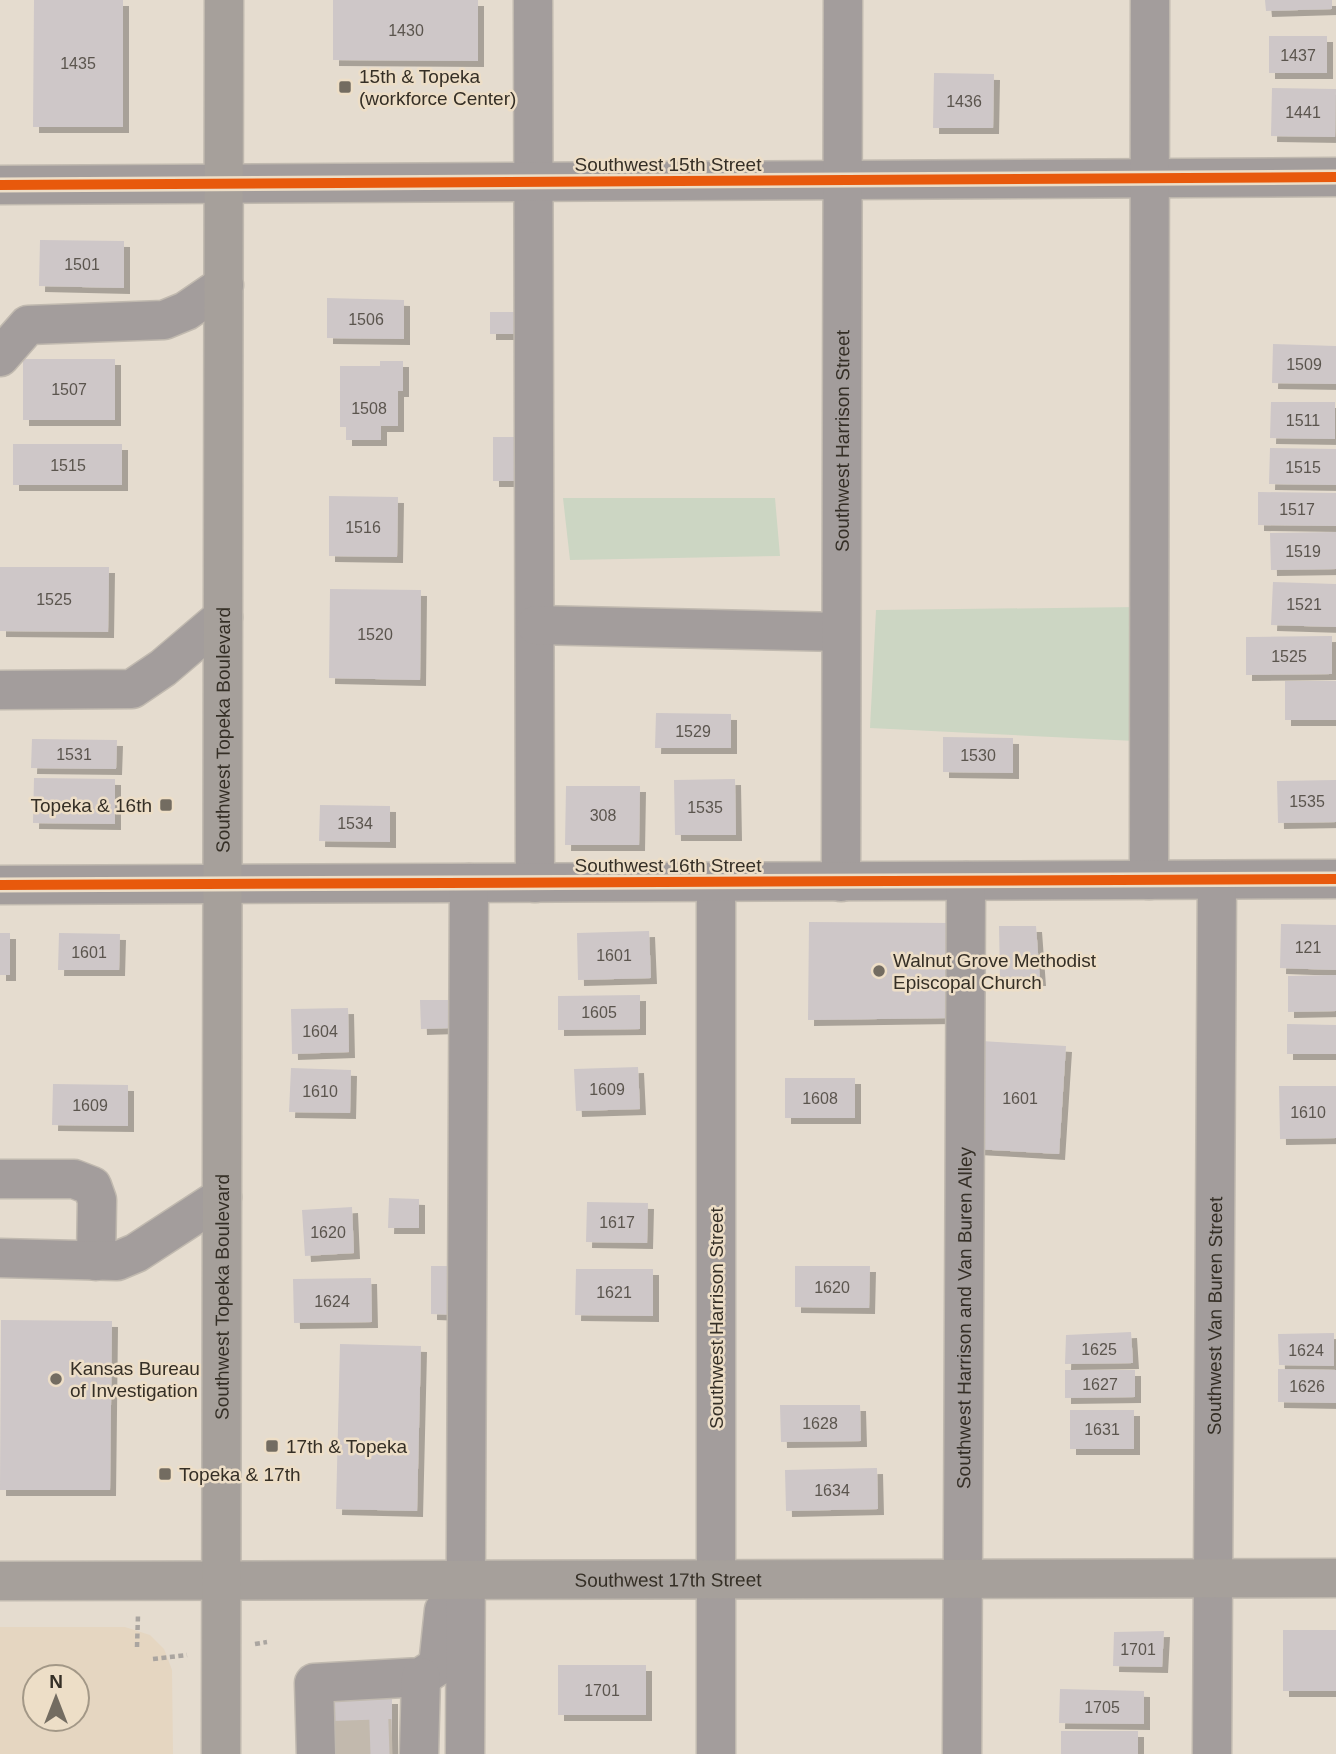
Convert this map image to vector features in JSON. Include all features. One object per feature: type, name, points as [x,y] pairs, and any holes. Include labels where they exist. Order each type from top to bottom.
[{"type":"main road","name":"Southwest Topeka Boulevard","points":[[221,1754],[224,0]]},
{"type":"main road","name":"Southwest 17th Street","points":[[0,1581],[1336,1578]]},
{"type":"street","points":[[533,0],[535,883]]},
{"type":"street","name":"Southwest Harrison Street","points":[[841,882],[843,0]]},
{"type":"street","points":[[1149,880],[1150,0]]},
{"type":"street","name":"Southwest 15th Street","points":[[0,185],[1336,177]]},
{"type":"street","points":[[0,357],[28,325],[164,320],[186,311],[224,285]]},
{"type":"street","points":[[0,690],[132,689],[163,668],[223,617]]},
{"type":"street","points":[[536,625],[841,632]]},
{"type":"street","name":"Southwest Van Buren Street","points":[[1212,1754],[1217,880]]},
{"type":"street","name":"Southwest 16th Street","points":[[0,885],[1336,880]]},
{"type":"street","name":"Southwest Harrison and Van Buren Alley","points":[[961,1754],[966,881]]},
{"type":"street","name":"Southwest Harrison Street","points":[[716,882],[716,1754]]},
{"type":"street","points":[[465,1754],[456,1580],[469,883]]},
{"type":"street","points":[[0,1179],[74,1179],[92,1186],[97,1200],[96,1261]]},
{"type":"street","points":[[0,1258],[117,1261],[136,1253],[222,1197]]},
{"type":"street","points":[[321,1745],[314,1683],[421,1677],[438,1666],[456,1580]]},
{"type":"street","points":[[410,1744],[421,1677]]},
{"type":"shaded area","points":[[0,1627],[125,1627],[150,1635],[164,1649],[172,1670],[173,1754],[0,1754]]},
{"type":"green space","points":[[563,498],[775,498],[780,556],[570,560]]},
{"type":"green space","points":[[1137,607],[1135,741],[870,728],[876,610]]},
{"type":"building","points":[[34,0],[123,0],[123,127],[33,127]]},
{"type":"building","points":[[333,0],[478,0],[478,61],[333,60]]},
{"type":"building","points":[[1265,0],[1332,0],[1332,9],[1266,11]]},
{"type":"building","points":[[1269,36],[1327,36],[1327,73],[1269,73]]},
{"type":"building","points":[[934,73],[994,74],[993,128],[933,128]]},
{"type":"building","points":[[1272,88],[1336,89],[1335,137],[1271,136]]},
{"type":"building","points":[[40,240],[124,241],[124,288],[39,286]]},
{"type":"building","points":[[327,298],[404,300],[404,339],[327,338]]},
{"type":"building","points":[[490,312],[518,312],[518,334],[490,334]]},
{"type":"building","points":[[1273,344],[1336,346],[1336,384],[1272,383]]},
{"type":"building","points":[[23,359],[115,359],[115,420],[23,420]]},
{"type":"building","points":[[380,361],[403,361],[403,391],[398,391],[398,426],[381,426],[381,440],[346,440],[346,427],[340,427],[340,366],[380,366]]},
{"type":"building","points":[[1271,402],[1335,402],[1335,439],[1270,438]]},
{"type":"building","points":[[493,437],[524,437],[523,481],[493,481]]},
{"type":"building","points":[[13,444],[122,444],[122,485],[13,485]]},
{"type":"building","points":[[1270,448],[1336,449],[1336,485],[1269,484]]},
{"type":"building","points":[[1258,492],[1336,493],[1336,526],[1258,525]]},
{"type":"building","points":[[329,496],[398,497],[397,557],[329,556]]},
{"type":"building","points":[[1336,532],[1336,569],[1271,570],[1270,533]]},
{"type":"building","points":[[0,567],[109,567],[108,632],[0,631]]},
{"type":"building","points":[[1273,582],[1336,584],[1336,627],[1271,625]]},
{"type":"building","points":[[330,589],[421,590],[420,680],[329,678]]},
{"type":"building","points":[[1332,636],[1332,674],[1246,675],[1246,637]]},
{"type":"building","points":[[1285,681],[1336,681],[1336,720],[1285,720]]},
{"type":"building","points":[[656,713],[731,714],[731,748],[655,748]]},
{"type":"building","points":[[943,737],[1013,738],[1013,773],[943,772]]},
{"type":"building","points":[[32,739],[117,740],[116,769],[31,768]]},
{"type":"building","points":[[34,778],[115,779],[115,824],[33,823]]},
{"type":"building","points":[[735,779],[736,835],[675,835],[674,780]]},
{"type":"building","points":[[1336,780],[1336,822],[1278,823],[1277,781]]},
{"type":"building","points":[[566,786],[640,786],[639,845],[565,845]]},
{"type":"building","points":[[320,805],[390,806],[390,842],[319,841]]},
{"type":"building","name":"Walnut Grove Methodist Episcopal Church","points":[[809,922],[950,923],[948,1018],[808,1020]]},
{"type":"building","points":[[1281,924],[1336,925],[1336,970],[1280,968]]},
{"type":"building","points":[[999,926],[1036,926],[1040,980],[1000,980]]},
{"type":"building","points":[[649,931],[651,978],[578,980],[577,933]]},
{"type":"building","points":[[0,933],[10,933],[10,975],[0,975]]},
{"type":"building","points":[[59,933],[120,934],[119,970],[58,970]]},
{"type":"building","points":[[1336,975],[1336,1011],[1288,1012],[1288,976]]},
{"type":"building","points":[[640,995],[640,1029],[558,1030],[558,996]]},
{"type":"building","points":[[420,1000],[450,1000],[450,1028],[421,1029]]},
{"type":"building","points":[[348,1008],[349,1052],[292,1054],[291,1009]]},
{"type":"building","points":[[1287,1024],[1336,1025],[1336,1054],[1287,1054]]},
{"type":"building","points":[[981,1041],[1066,1046],[1059,1154],[974,1149]]},
{"type":"building","points":[[638,1067],[640,1109],[576,1111],[574,1069]]},
{"type":"building","points":[[291,1068],[351,1070],[350,1113],[289,1112]]},
{"type":"building","points":[[785,1078],[855,1078],[855,1118],[785,1118]]},
{"type":"building","points":[[53,1084],[128,1085],[128,1126],[52,1125]]},
{"type":"building","points":[[1279,1086],[1336,1086],[1336,1138],[1280,1139]]},
{"type":"building","points":[[389,1198],[419,1199],[419,1228],[388,1228]]},
{"type":"building","points":[[587,1202],[648,1203],[647,1243],[586,1242]]},
{"type":"building","points":[[352,1207],[354,1253],[305,1256],[302,1210]]},
{"type":"building","points":[[431,1266],[460,1266],[459,1315],[431,1314]]},
{"type":"building","points":[[795,1266],[870,1266],[869,1308],[795,1307]]},
{"type":"building","points":[[576,1269],[653,1269],[653,1316],[575,1315]]},
{"type":"building","points":[[371,1278],[372,1322],[294,1323],[293,1279]]},
{"type":"building","name":"Kansas Bureau of Investigation","points":[[1,1320],[112,1321],[110,1490],[0,1490]]},
{"type":"building","points":[[1131,1332],[1133,1363],[1065,1364],[1066,1335]]},
{"type":"building","points":[[1334,1333],[1334,1366],[1279,1365],[1278,1334]]},
{"type":"building","points":[[340,1344],[421,1346],[417,1511],[336,1509]]},
{"type":"building","points":[[1278,1369],[1336,1370],[1336,1403],[1278,1402]]},
{"type":"building","points":[[1065,1370],[1135,1370],[1135,1397],[1065,1398]]},
{"type":"building","points":[[780,1405],[860,1405],[861,1441],[781,1442]]},
{"type":"building","points":[[1070,1410],[1134,1410],[1134,1449],[1070,1449]]},
{"type":"building","points":[[877,1468],[878,1509],[786,1511],[785,1470]]},
{"type":"building","points":[[1283,1630],[1336,1630],[1336,1691],[1283,1691]]},
{"type":"building","points":[[1164,1631],[1162,1667],[1113,1666],[1114,1632]]},
{"type":"building","points":[[558,1665],[646,1665],[646,1715],[558,1715]]},
{"type":"building","points":[[1060,1689],[1144,1691],[1144,1724],[1059,1723]]},
{"type":"building","points":[[332,1698],[392,1698],[392,1754],[332,1754]]},
{"type":"building","points":[[1061,1731],[1138,1731],[1138,1754],[1061,1754]]},
{"type":"tunnel","points":[[332,1740],[392,1738]]},
{"type":"cycle path","points":[[0,185],[1336,177]]},
{"type":"cycle path","points":[[0,885],[1336,879]]},
{"type":"place","name":"15th & Topeka (workforce Center)","points":[[345,87]]},
{"type":"place","name":"Topeka & 16th","points":[[166,805]]},
{"type":"place","name":"Walnut Grove Methodist Episcopal Church","points":[[879,971]]},
{"type":"place","name":"Kansas Bureau of Investigation","points":[[56,1379]]},
{"type":"place","name":"17th & Topeka","points":[[272,1446]]},
{"type":"place","name":"Topeka & 17th","points":[[165,1474]]}]
